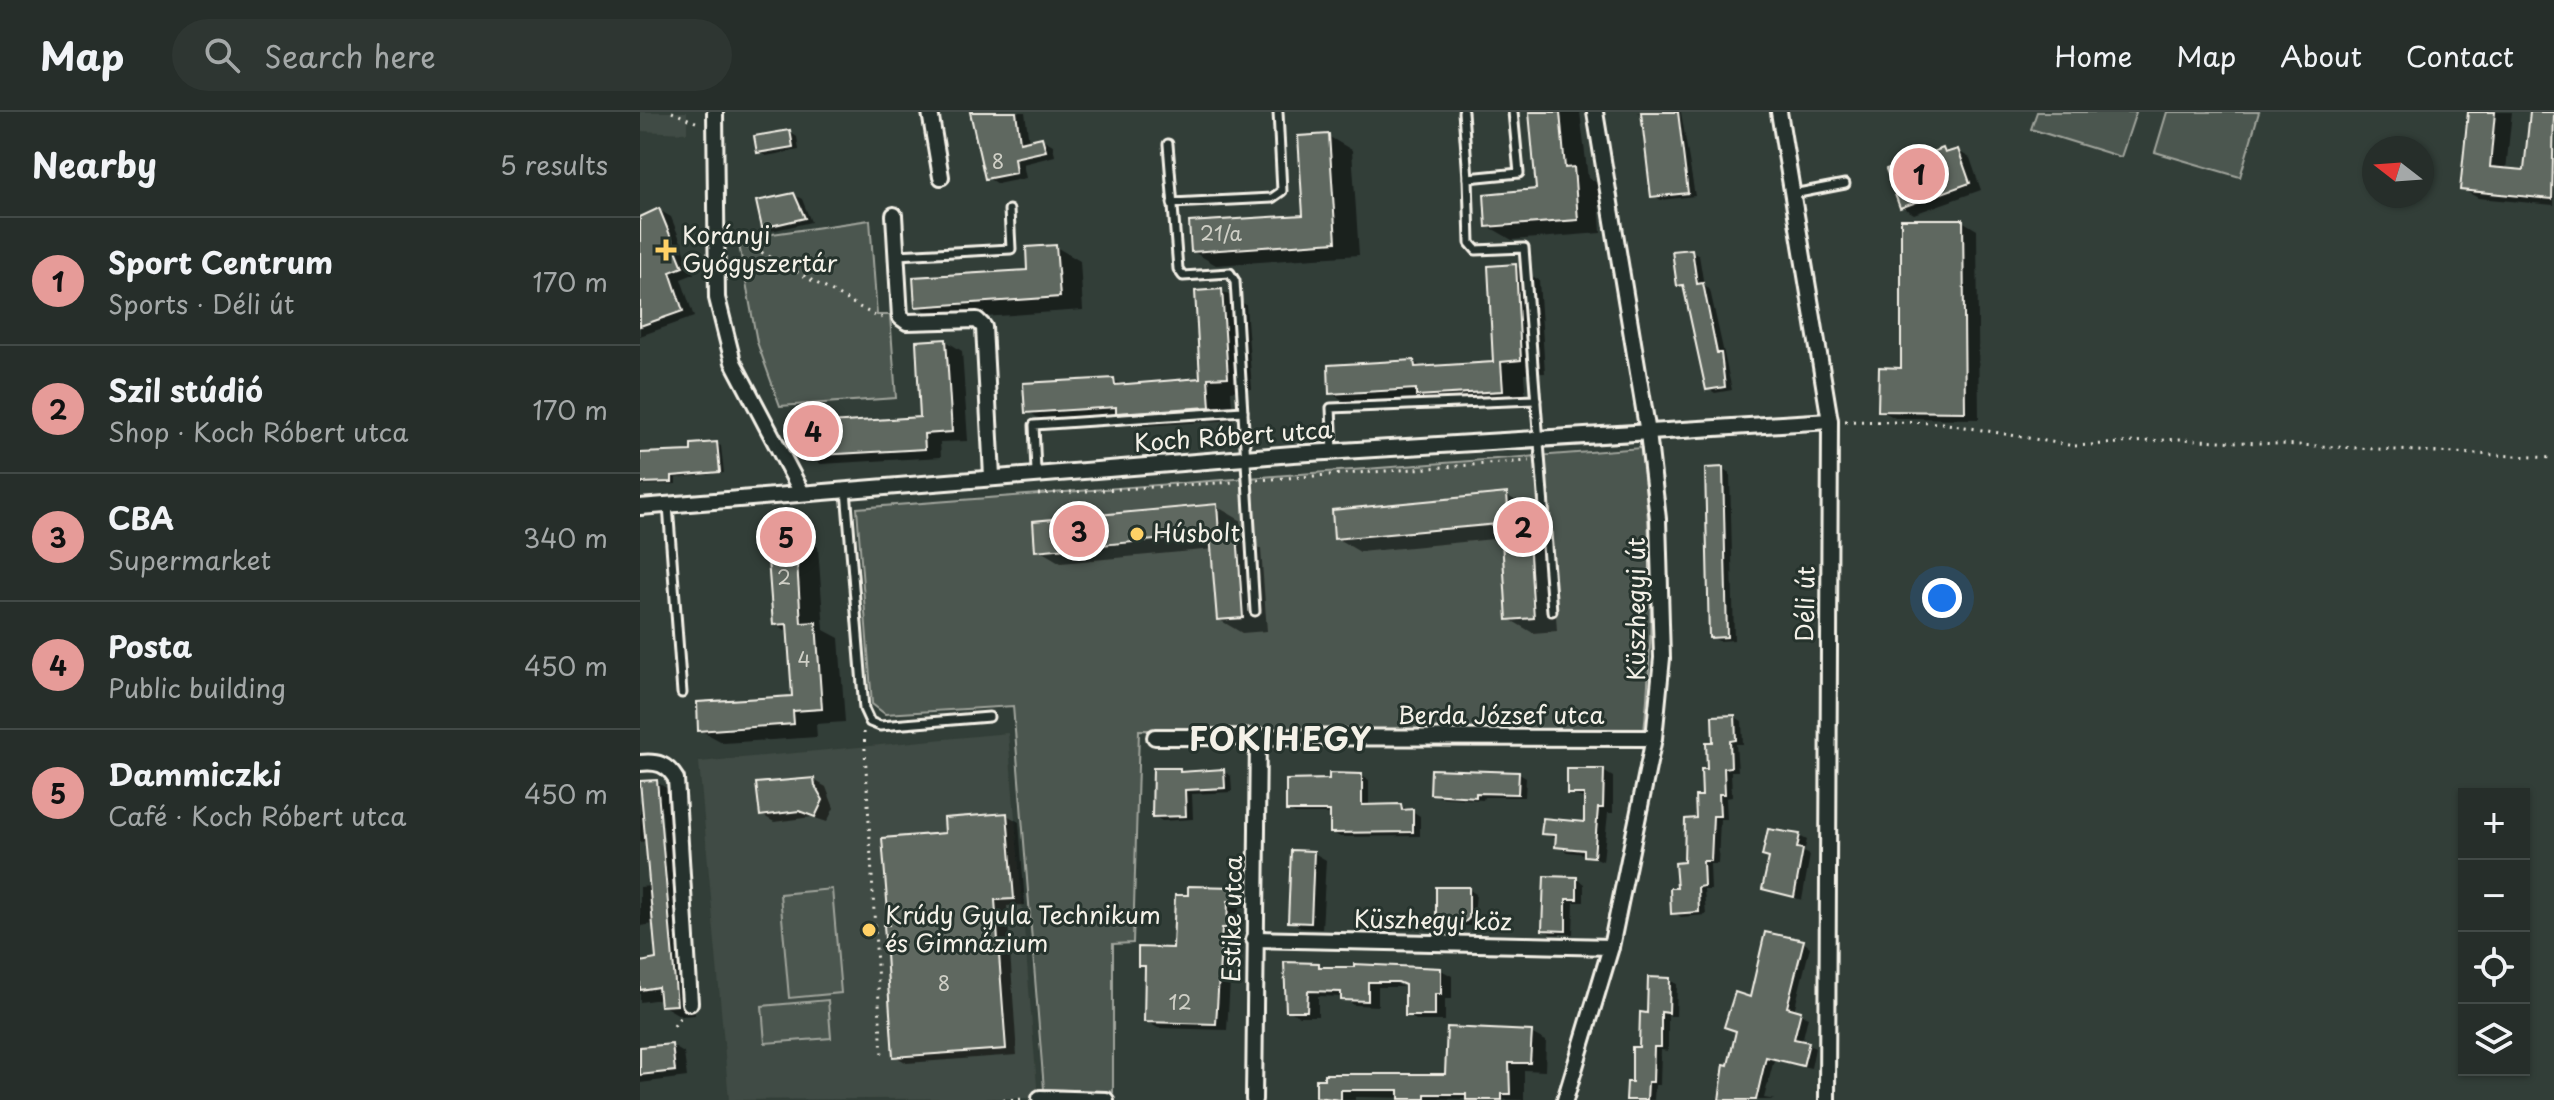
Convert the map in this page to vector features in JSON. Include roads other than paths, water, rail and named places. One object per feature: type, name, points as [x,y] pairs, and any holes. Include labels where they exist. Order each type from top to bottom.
[{"type":"street","points":[[715,112],[717,298],[733,362],[802,493]]},
{"type":"street","points":[[930,112],[941,177]]},
{"type":"street","name":"Küszhegyi út","points":[[1565,1100],[1611,947],[1654,738],[1662,658],[1661,582],[1648,433],[1595,112]]},
{"type":"street","name":"Déli út","points":[[1779,112],[1830,421],[1827,1100]]},
{"type":"street","points":[[894,215],[900,317],[907,322],[977,320],[984,327],[992,476]]},
{"type":"street","name":"Koch Róbert utca","points":[[640,507],[1036,472],[1830,421]]},
{"type":"street","name":"Berda József utca","points":[[1155,737],[1654,738]]},
{"type":"street","name":"Estike utca","points":[[1254,1100],[1258,738]]},
{"type":"street","points":[[640,763],[655,762],[669,768],[676,779],[690,1003]]},
{"type":"street","name":"Küszhegyi köz","points":[[1254,939],[1611,947]]},
{"type":"street","points":[[1040,1098],[1106,1100]]},
{"type":"lane","points":[[1172,203],[1272,198],[1282,191],[1278,112]]},
{"type":"lane","points":[[1463,112],[1470,243],[1476,250],[1524,248],[1552,611]]},
{"type":"lane","points":[[1468,178],[1519,173],[1513,112]]},
{"type":"lane","points":[[1168,144],[1178,269],[1183,276],[1230,273],[1235,281],[1255,611]]},
{"type":"lane","points":[[1793,194],[1845,184]]},
{"type":"lane","points":[[897,255],[1011,249],[1009,210]]},
{"type":"lane","points":[[1333,452],[1331,408],[1536,400]]},
{"type":"lane","points":[[1036,472],[1034,425],[1243,411]]},
{"type":"lane","points":[[846,488],[864,709],[870,722],[880,726],[989,717]]},
{"type":"lane","points":[[668,505],[682,693]]},
{"type":"place","name":"Sport Centrum","points":[[1919,174]]},
{"type":"place","name":"Korányi Gyógyszertár","points":[[666,250]]},
{"type":"place","name":"Posta","points":[[813,431]]},
{"type":"place","name":"Szil stúdió","points":[[1523,527]]},
{"type":"place","name":"CBA","points":[[1079,531]]},
{"type":"place","name":"Húsbolt","points":[[1137,534]]},
{"type":"place","name":"Dammiczki","points":[[786,537]]},
{"type":"place","name":"Krúdy Gyula Technikum és Gimnázium","points":[[869,930]]},
{"type":"district","name":"FOKIHEGY","points":[[1281,740]]}]
